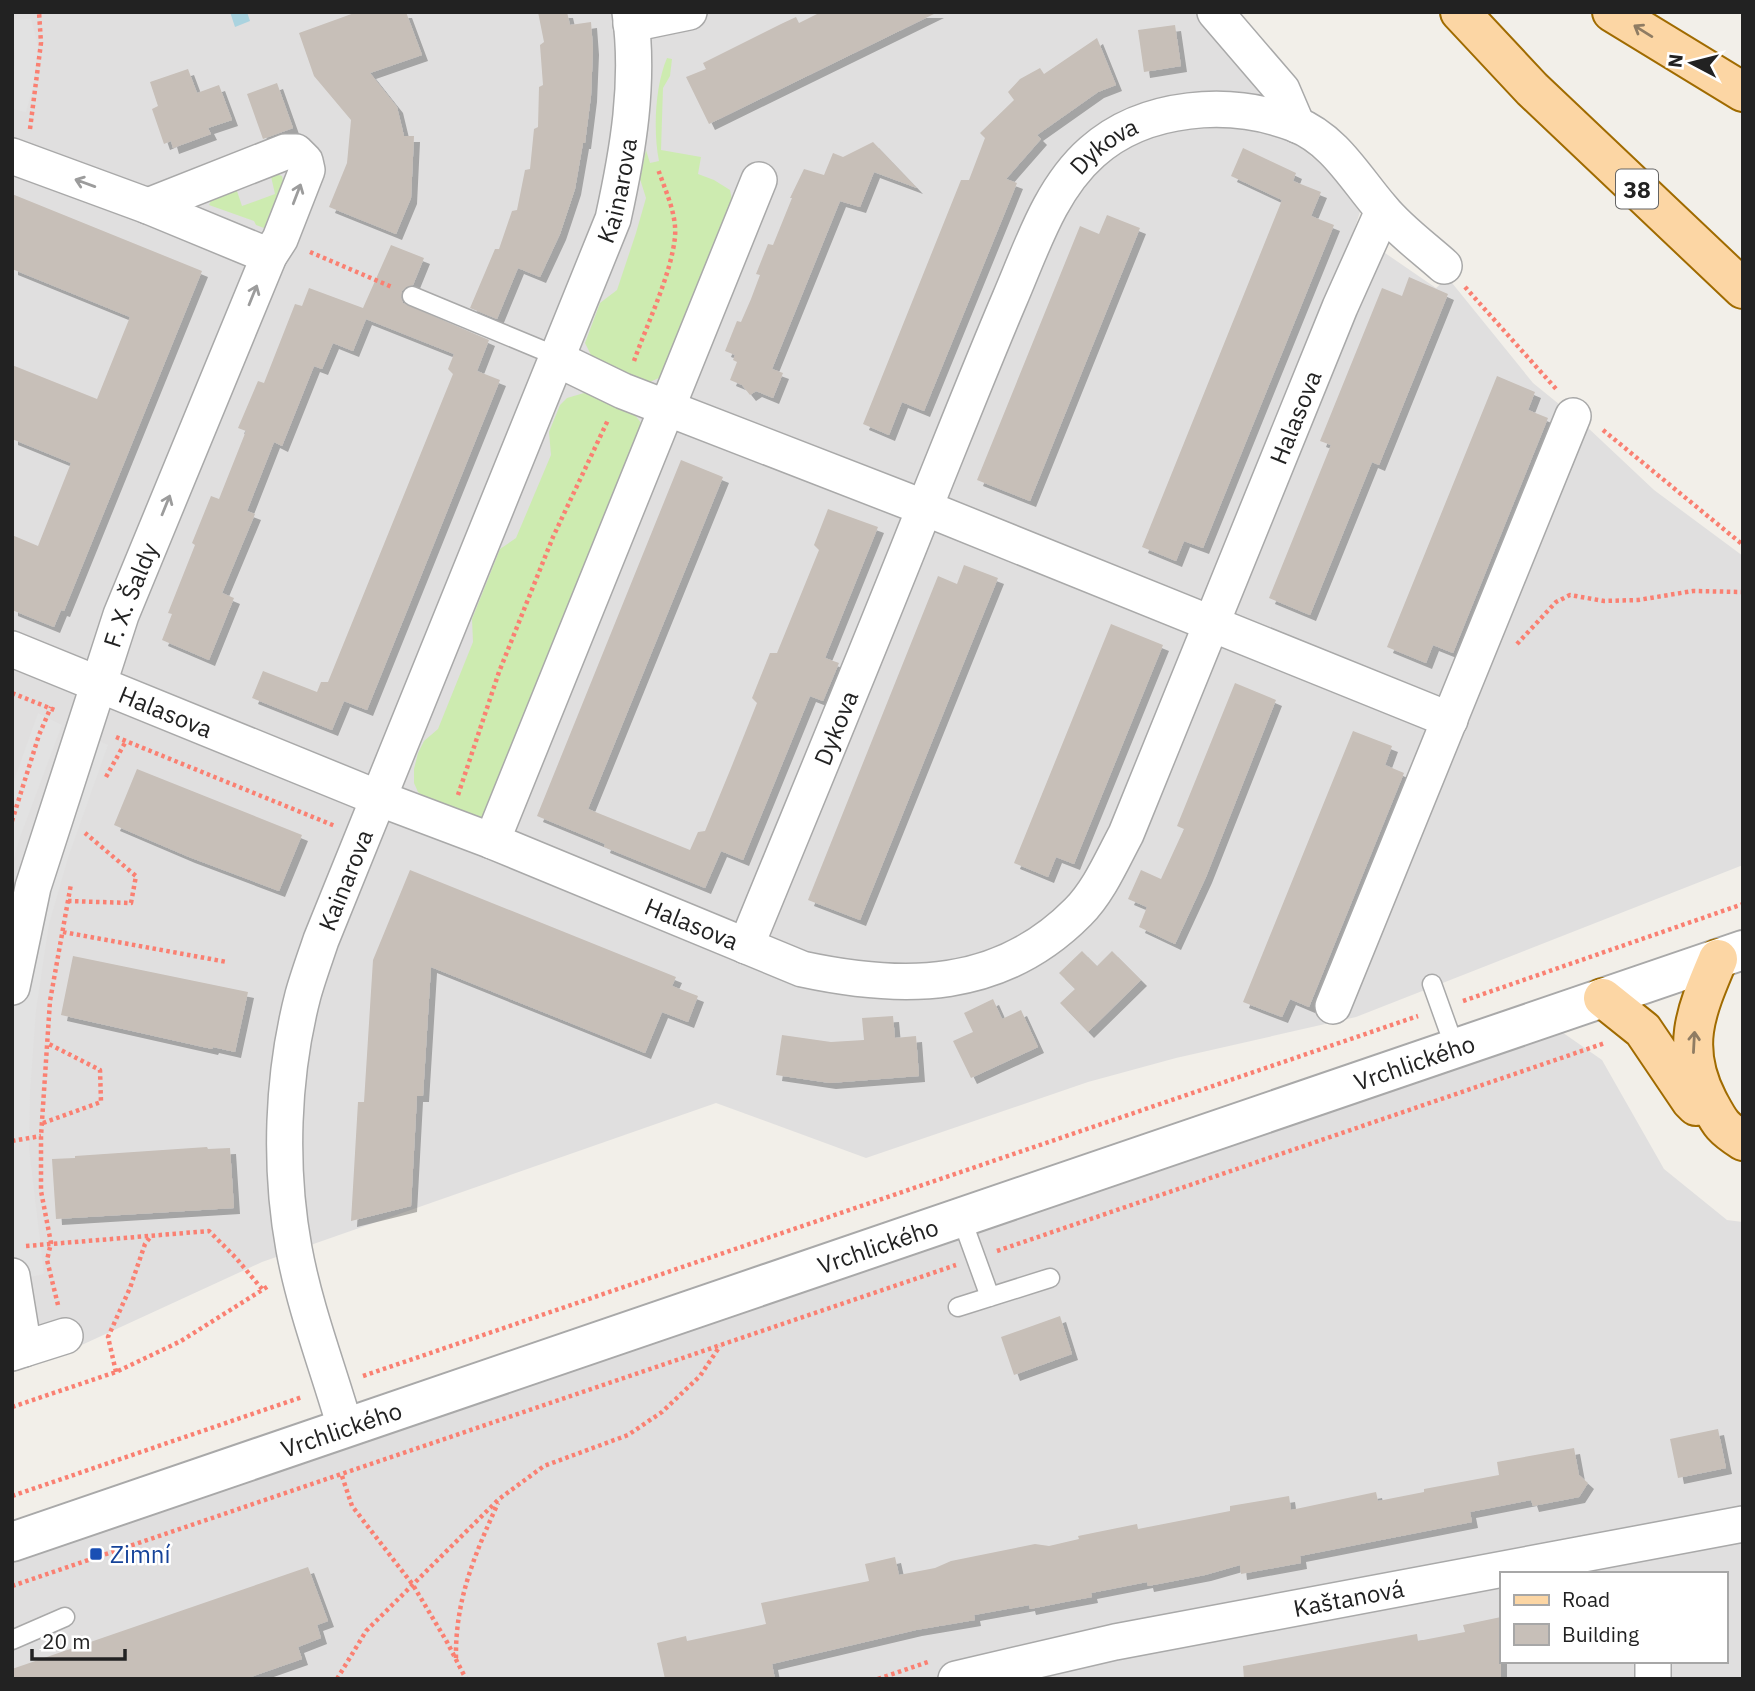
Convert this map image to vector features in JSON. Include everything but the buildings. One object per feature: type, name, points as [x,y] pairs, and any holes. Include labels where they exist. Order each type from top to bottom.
[{"type":"main road","name":"38","points":[[1460,12],[1532,89],[1743,289]]},
{"type":"main road","points":[[1612,12],[1743,92]]},
{"type":"main road","points":[[1730,955],[1697,1010],[1693,1051],[1696,1079],[1732,1134]]},
{"type":"main road","points":[[1603,999],[1643,1030],[1690,1101],[1732,1134]]},
{"type":"street","points":[[631,18],[690,12]]},
{"type":"street","points":[[1215,12],[1282,90],[1297,125]]},
{"type":"street","name":"Kainarova","points":[[345,1427],[299,1272],[287,1200],[288,1073],[303,994],[321,940],[362,837],[613,219],[629,138],[632,88],[631,18]]},
{"type":"street","name":"Dykova","points":[[746,946],[980,368],[1043,221],[1066,180],[1094,150],[1128,129],[1147,121],[1201,110],[1267,116],[1297,125],[1321,138],[1354,172],[1383,211],[1444,266]]},
{"type":"street","name":"F. X. Šaldy","points":[[12,987],[33,887],[121,615],[307,170],[302,156],[291,151],[148,206]]},
{"type":"street","points":[[18,158],[148,206],[274,247]]},
{"type":"street","points":[[492,841],[759,180]]},
{"type":"street","name":"Halasova","points":[[12,649],[378,798],[492,841],[802,970],[890,983],[918,983],[949,979],[997,967],[1050,937],[1080,911],[1126,834],[1340,307],[1383,211]]},
{"type":"street","points":[[557,359],[623,391],[925,508],[1450,720]]},
{"type":"street","points":[[1333,1006],[1573,416]]},
{"type":"street","name":"Vrchlického","points":[[12,1542],[1730,955]]},
{"type":"street","points":[[19,1261],[18,1351],[65,1336]]},
{"type":"street","name":"Kaštanová","points":[[1560,1572],[1636,1560],[1743,1524]]},
{"type":"street","name":"Kaštanová","points":[[956,1679],[1115,1642],[1500,1581]]},
{"type":"lane","points":[[412,296],[542,350],[557,359]]},
{"type":"lane","points":[[1432,984],[1455,1048]]},
{"type":"lane","points":[[961,1217],[990,1297]]},
{"type":"lane","points":[[958,1307],[1050,1278]]},
{"type":"lane","points":[[12,1640],[65,1617]]},
{"type":"path","points":[[18,158],[33,114],[41,43],[39,12]]},
{"type":"path","points":[[440,822],[461,789],[499,672],[553,537],[623,391],[669,265],[675,235],[672,211],[656,162]]},
{"type":"path","points":[[274,247],[412,296]]},
{"type":"path","points":[[1510,650],[1529,634],[1539,618],[1556,602],[1570,595],[1604,601],[1638,600],[1693,591],[1743,592]]},
{"type":"path","points":[[12,821],[39,735],[65,670]]},
{"type":"path","points":[[12,693],[84,725],[362,837]]},
{"type":"path","points":[[103,782],[126,741]]},
{"type":"path","points":[[68,901],[131,903],[134,890],[136,876],[82,831],[79,839]]},
{"type":"path","points":[[65,1336],[47,1259],[51,1243],[41,1191],[41,1136],[50,1001],[72,874]]},
{"type":"path","points":[[12,1496],[1743,904]]},
{"type":"path","points":[[63,932],[226,962]]},
{"type":"path","points":[[12,1586],[342,1476],[1643,1030]]},
{"type":"path","points":[[43,1123],[101,1102],[100,1070],[47,1043]]},
{"type":"path","points":[[12,1141],[41,1136]]},
{"type":"path","points":[[19,1261],[51,1243],[209,1231],[262,1289]]},
{"type":"path","points":[[116,1372],[108,1337],[145,1244],[151,1237]]},
{"type":"path","points":[[12,1407],[116,1372],[181,1341],[262,1289],[299,1272]]},
{"type":"path","points":[[337,1679],[366,1631],[499,1499],[544,1466],[628,1434],[662,1412],[700,1377],[720,1346]]},
{"type":"path","points":[[342,1476],[352,1506],[413,1585],[466,1679]]},
{"type":"path","points":[[456,1659],[456,1632],[472,1560],[499,1499]]},
{"type":"shaded area","points":[[12,12],[1206,12],[1301,148],[1333,174],[1360,212],[1353,233],[1436,288],[1448,278],[1533,383],[1586,426],[1654,490],[1743,556],[1743,865],[1356,1017],[1176,1058],[1088,1082],[866,1158],[716,1103],[262,1262],[73,1349],[12,1369]]},
{"type":"shaded area","points":[[31,19],[38,47],[33,87],[26,112],[12,109],[15,56],[12,20]]},
{"type":"shaded area","points":[[38,713],[62,725],[12,866],[12,786]]},
{"type":"shaded area","points":[[87,736],[108,745],[68,858],[49,924],[36,1010],[29,1148],[44,1274],[17,1280],[12,1248],[12,994]]},
{"type":"shaded area","points":[[1559,1030],[1602,1060],[1664,1169],[1727,1220],[1743,1222],[1743,1679],[12,1679],[12,1564],[504,1385]]},
{"type":"green space","points":[[667,58],[672,59],[670,76],[663,88],[661,150],[701,157],[698,174],[730,190],[732,200],[666,375],[645,384],[593,359],[585,343],[600,303],[617,290],[636,233],[646,198],[640,179],[646,150],[650,163],[659,161],[656,109]]},
{"type":"green space","points":[[270,172],[282,176],[283,181],[264,228],[256,225],[254,221],[209,205],[215,192],[235,185],[242,206],[275,194]]},
{"type":"green space","points":[[584,393],[618,404],[632,413],[643,426],[483,818],[475,819],[426,799],[418,792],[414,783],[414,769],[418,753],[424,741],[438,729],[473,642],[472,619],[500,549],[516,538],[551,455],[549,432],[560,405],[567,398]]},
{"type":"water","points":[[230,12],[247,12],[250,21],[235,27]]},
{"type":"place","name":"Zimní","points":[[96,1554]]}]
